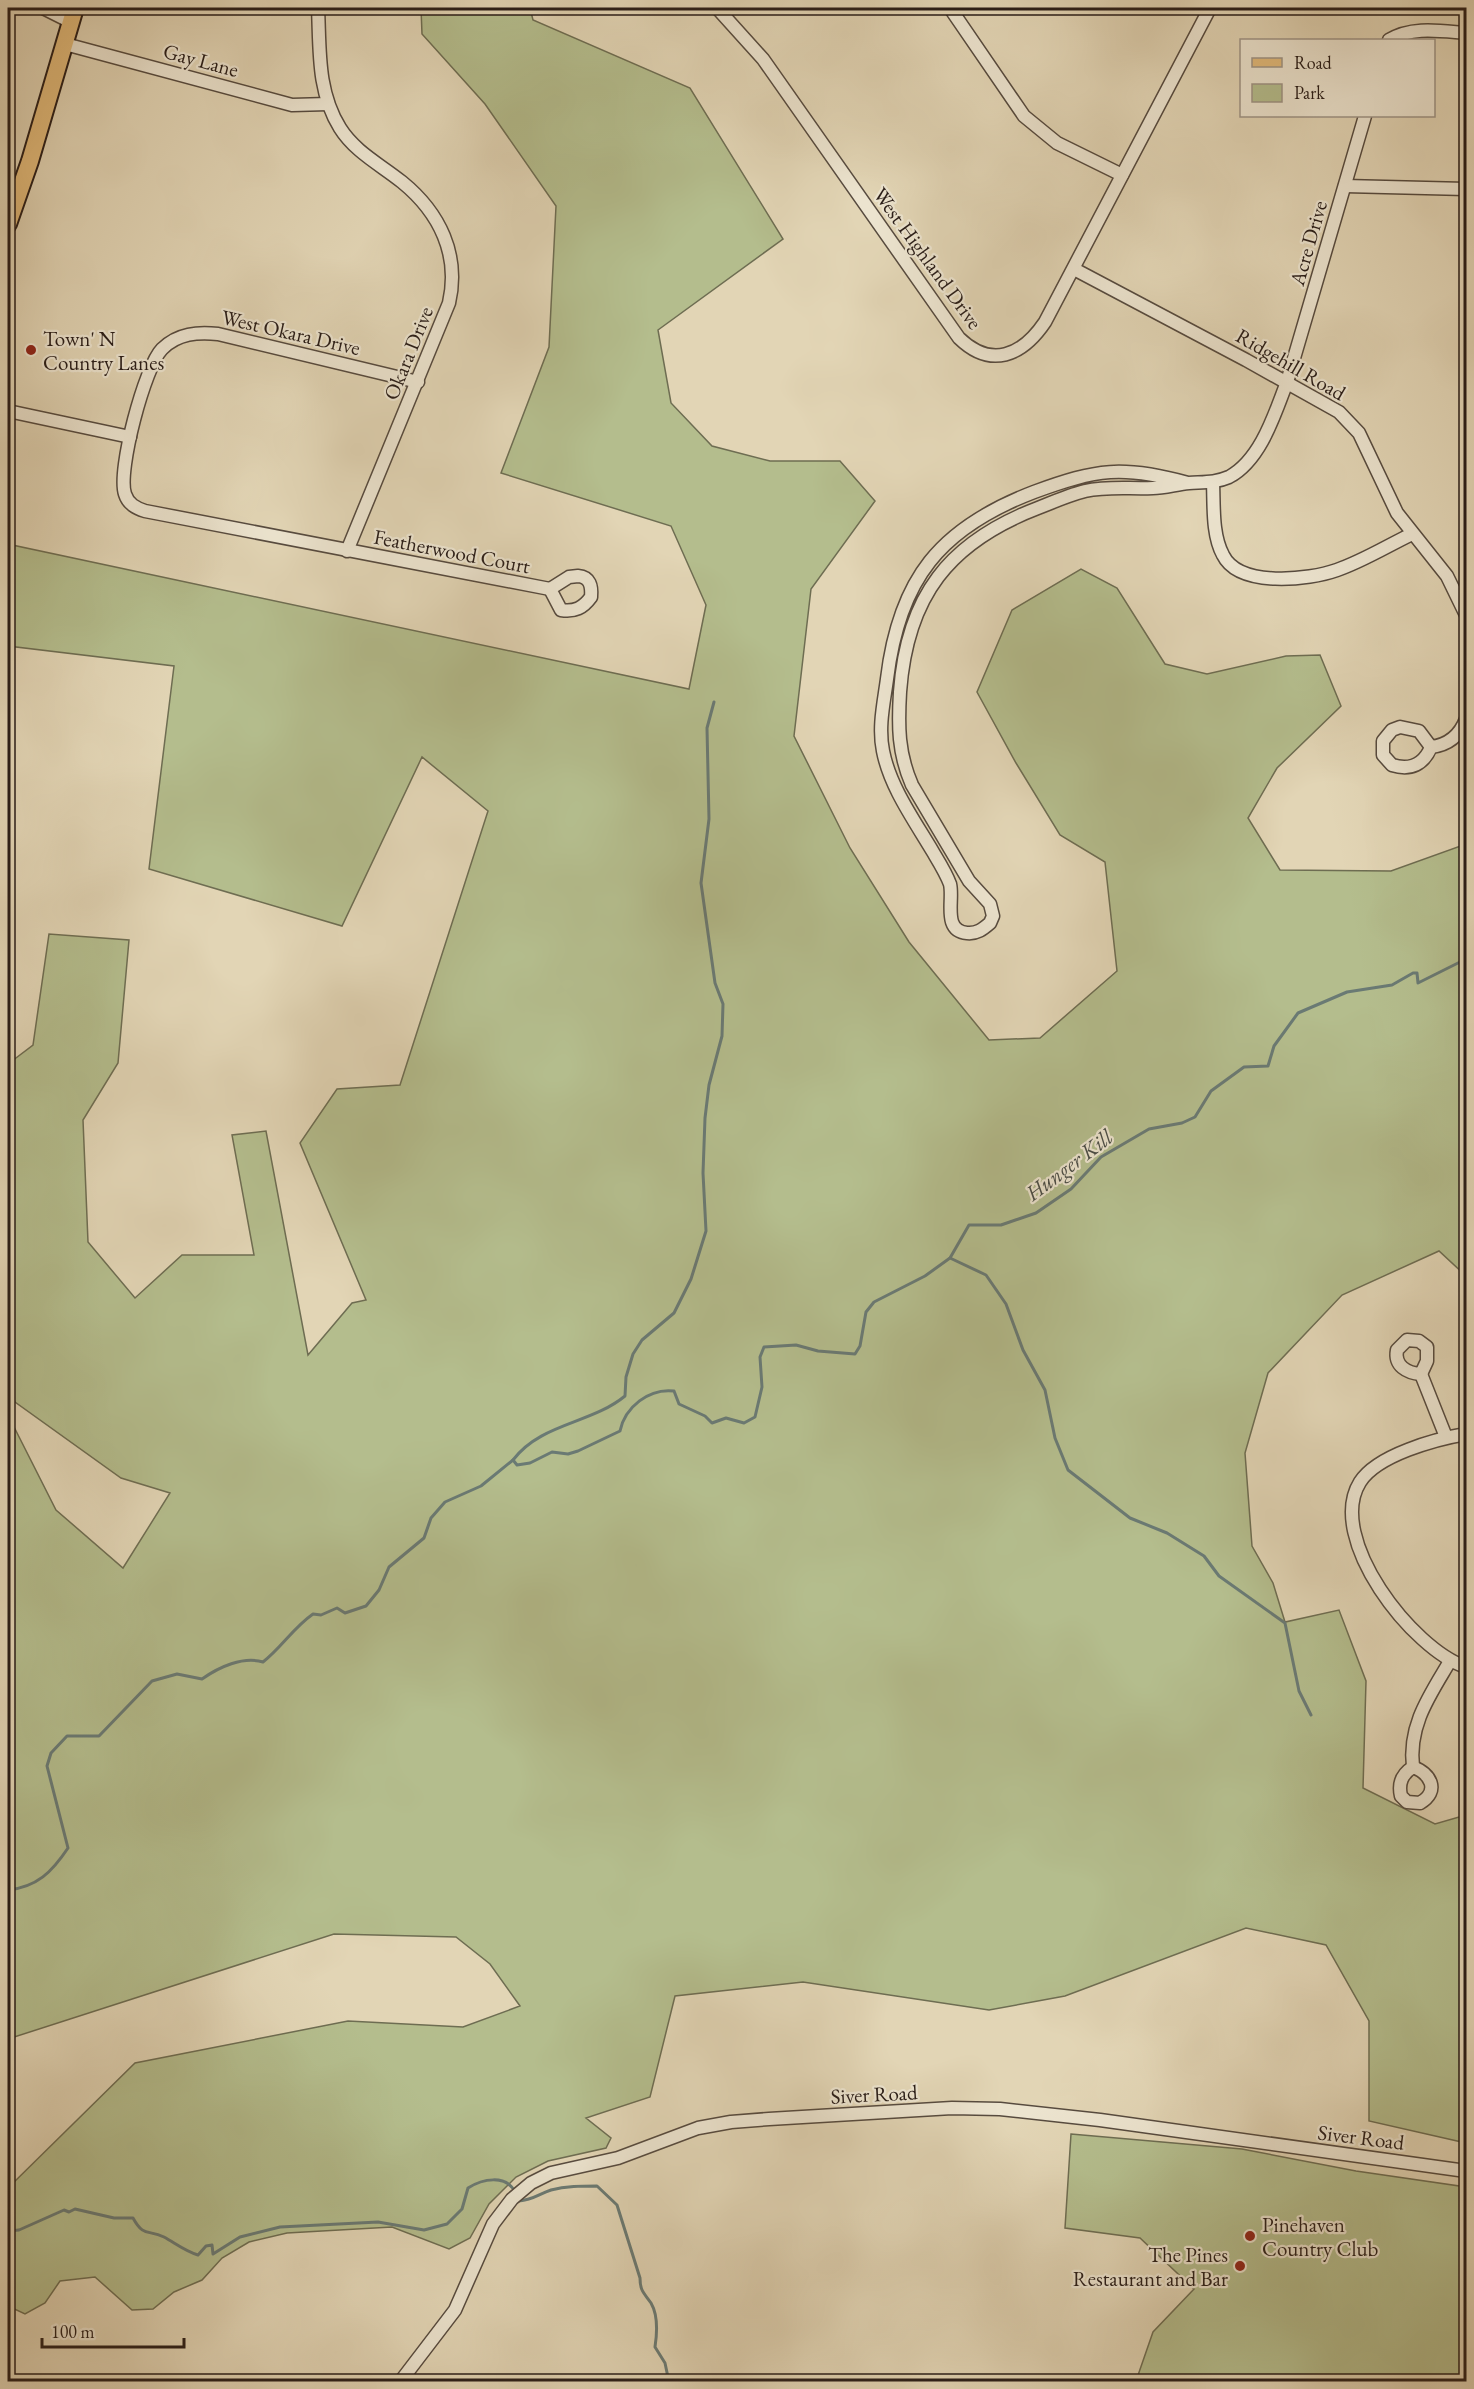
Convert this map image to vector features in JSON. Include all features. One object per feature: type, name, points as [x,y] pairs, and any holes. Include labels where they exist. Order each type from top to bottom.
[{"type":"main road","points":[[8,224],[30,160],[73,15]]},
{"type":"street","points":[[44,8],[73,15]]},
{"type":"street","name":"Okara Drive","points":[[318,8],[321,80],[328,104],[349,139],[404,184],[433,214],[447,242],[453,272],[449,303],[347,551]]},
{"type":"street","name":"West Highland Drive","points":[[717,8],[763,59],[927,297],[959,338],[975,353],[1001,356],[1027,345],[1045,322],[1210,8]]},
{"type":"street","points":[[950,8],[1024,116],[1057,143],[1122,175]]},
{"type":"street","points":[[1393,38],[1417,31],[1467,33]]},
{"type":"street","name":"Gay Lane","points":[[65,44],[292,105],[328,104]]},
{"type":"street","name":"Acre Drive","points":[[1213,483],[1236,472],[1253,454],[1273,418],[1287,382],[1365,117]]},
{"type":"street","points":[[1345,186],[1467,189]]},
{"type":"street","name":"Ridgehill Road","points":[[1074,269],[1287,382],[1338,412],[1352,424],[1396,513],[1447,576],[1467,615]]},
{"type":"street","name":"West Okara Drive","points":[[347,551],[133,507],[124,494],[122,468],[155,358],[171,341],[189,334],[218,334],[418,382]]},
{"type":"street","points":[[8,411],[130,437]]},
{"type":"street","points":[[1188,483],[1155,474],[1117,471],[1078,477],[988,512],[968,523],[941,549],[904,604],[897,622],[887,678],[881,724],[882,750],[887,769],[904,803],[949,883],[953,925],[962,933],[970,934],[984,929],[993,916],[990,904],[969,881],[918,793],[905,769],[898,740],[901,682],[917,613],[951,560],[965,547],[1004,522],[1083,492],[1116,486],[1154,488],[1188,483],[1213,483],[1216,532],[1222,555],[1230,566],[1243,573],[1281,578],[1319,575],[1352,563],[1412,534]]},
{"type":"street","points":[[1078,477],[1083,492]]},
{"type":"street","points":[[941,549],[951,560]]},
{"type":"street","name":"Featherwood Court","points":[[347,551],[550,590]]},
{"type":"street","points":[[887,678],[901,682]]},
{"type":"street","points":[[1431,747],[1442,745],[1455,737],[1467,719]]},
{"type":"street","points":[[904,803],[918,793]]},
{"type":"street","points":[[1421,1374],[1446,1437]]},
{"type":"street","points":[[1467,1434],[1446,1437],[1406,1451],[1370,1471],[1360,1482],[1351,1509],[1357,1540],[1382,1595],[1400,1618],[1450,1661],[1467,1667]]},
{"type":"street","points":[[1413,1767],[1411,1754],[1416,1720],[1450,1661]]},
{"type":"street","name":"Siver Road","points":[[400,2382],[455,2310],[493,2224],[512,2199],[531,2183],[551,2173],[618,2158],[698,2128],[750,2121],[952,2108],[1000,2109],[1100,2120],[1467,2170]]},
{"type":"green space","points":[[421,8],[530,8],[533,20],[690,88],[783,239],[658,330],[671,403],[712,446],[770,461],[840,461],[875,501],[811,589],[794,736],[850,848],[909,942],[989,1040],[1040,1038],[1117,971],[1105,862],[1060,835],[1016,763],[977,692],[1012,610],[1081,569],[1117,588],[1165,664],[1207,674],[1286,656],[1320,655],[1341,706],[1277,768],[1248,818],[1280,870],[1391,871],[1466,844],[1466,1276],[1439,1251],[1342,1295],[1268,1373],[1245,1453],[1252,1546],[1273,1583],[1285,1622],[1339,1610],[1366,1681],[1363,1788],[1435,1824],[1466,1815],[1466,2143],[1369,2121],[1369,2021],[1326,1945],[1246,1928],[1065,1996],[989,2010],[803,1982],[675,1996],[650,2097],[586,2118],[611,2138],[606,2148],[548,2161],[516,2177],[489,2204],[470,2238],[449,2249],[392,2227],[287,2233],[249,2242],[222,2258],[202,2280],[174,2292],[153,2309],[132,2310],[95,2277],[60,2281],[45,2303],[25,2314],[8,2306],[8,2188],[135,2063],[348,2021],[463,2027],[520,2006],[490,1964],[456,1937],[334,1934],[8,2039],[8,1415],[56,1510],[123,1568],[170,1493],[121,1478],[15,1402],[8,1383],[8,1064],[33,1045],[49,934],[129,940],[118,1063],[83,1120],[88,1242],[135,1298],[182,1255],[254,1255],[232,1135],[266,1131],[308,1355],[352,1303],[366,1300],[300,1143],[337,1089],[400,1085],[488,811],[422,757],[342,926],[149,869],[174,666],[8,646],[8,576],[12,545],[689,689],[706,605],[671,526],[501,473],[549,347],[556,206],[485,104],[422,34]]},
{"type":"green space","name":"Pinehaven Country Club","points":[[1071,2134],[1242,2149],[1356,2171],[1466,2187],[1466,2381],[1136,2381],[1153,2332],[1194,2289],[1140,2238],[1065,2228]]},
{"type":"waterway","points":[[513,1460],[538,1438],[597,1413],[625,1396],[626,1377],[633,1354],[642,1340],[674,1313],[691,1279],[706,1231],[703,1173],[705,1118],[709,1085],[722,1036],[723,1004],[715,983],[701,883],[709,819],[707,728],[714,702]]},
{"type":"waterway","name":"Hunger Kill","points":[[8,1890],[36,1882],[50,1871],[68,1848],[47,1766],[51,1753],[67,1736],[99,1736],[152,1681],[177,1674],[202,1679],[231,1664],[247,1660],[263,1662],[313,1614],[321,1615],[337,1608],[345,1613],[366,1606],[379,1590],[389,1567],[424,1538],[431,1518],[445,1502],[481,1486],[513,1460],[517,1465],[530,1463],[552,1452],[568,1454],[620,1431],[627,1414],[647,1396],[674,1391],[679,1404],[705,1416],[712,1423],[726,1418],[744,1423],[755,1417],[762,1387],[760,1357],[764,1347],[796,1345],[818,1351],[855,1354],[860,1346],[866,1312],[874,1302],[925,1276],[950,1258],[969,1225],[1001,1225],[1036,1213],[1071,1189],[1101,1157],[1149,1129],[1182,1123],[1195,1117],[1211,1091],[1244,1067],[1268,1066],[1274,1046],[1298,1013],[1347,992],[1392,985],[1413,973],[1417,973],[1418,983],[1466,959]]},
{"type":"waterway","points":[[950,1258],[986,1275],[1006,1304],[1023,1350],[1045,1390],[1055,1438],[1068,1470],[1130,1518],[1167,1533],[1204,1556],[1219,1576],[1285,1623],[1299,1691],[1311,1715]]},
{"type":"waterway","points":[[8,2231],[19,2230],[64,2210],[69,2212],[75,2209],[114,2218],[133,2218],[143,2231],[164,2237],[198,2255],[206,2246],[212,2245],[213,2254],[240,2237],[280,2227],[378,2222],[424,2230],[447,2224],[462,2209],[468,2188],[474,2185],[500,2180],[511,2186],[515,2192]]},
{"type":"waterway","points":[[518,2198],[519,2201],[528,2199],[562,2188],[597,2186],[617,2205],[642,2289],[655,2313],[655,2347],[665,2363],[669,2382]]},
{"type":"place","name":"Town' N Country Lanes","points":[[31,350]]},
{"type":"place","name":"Pinehaven Country Club","points":[[1250,2236]]},
{"type":"place","name":"The Pines Restaurant and Bar","points":[[1240,2266]]}]
